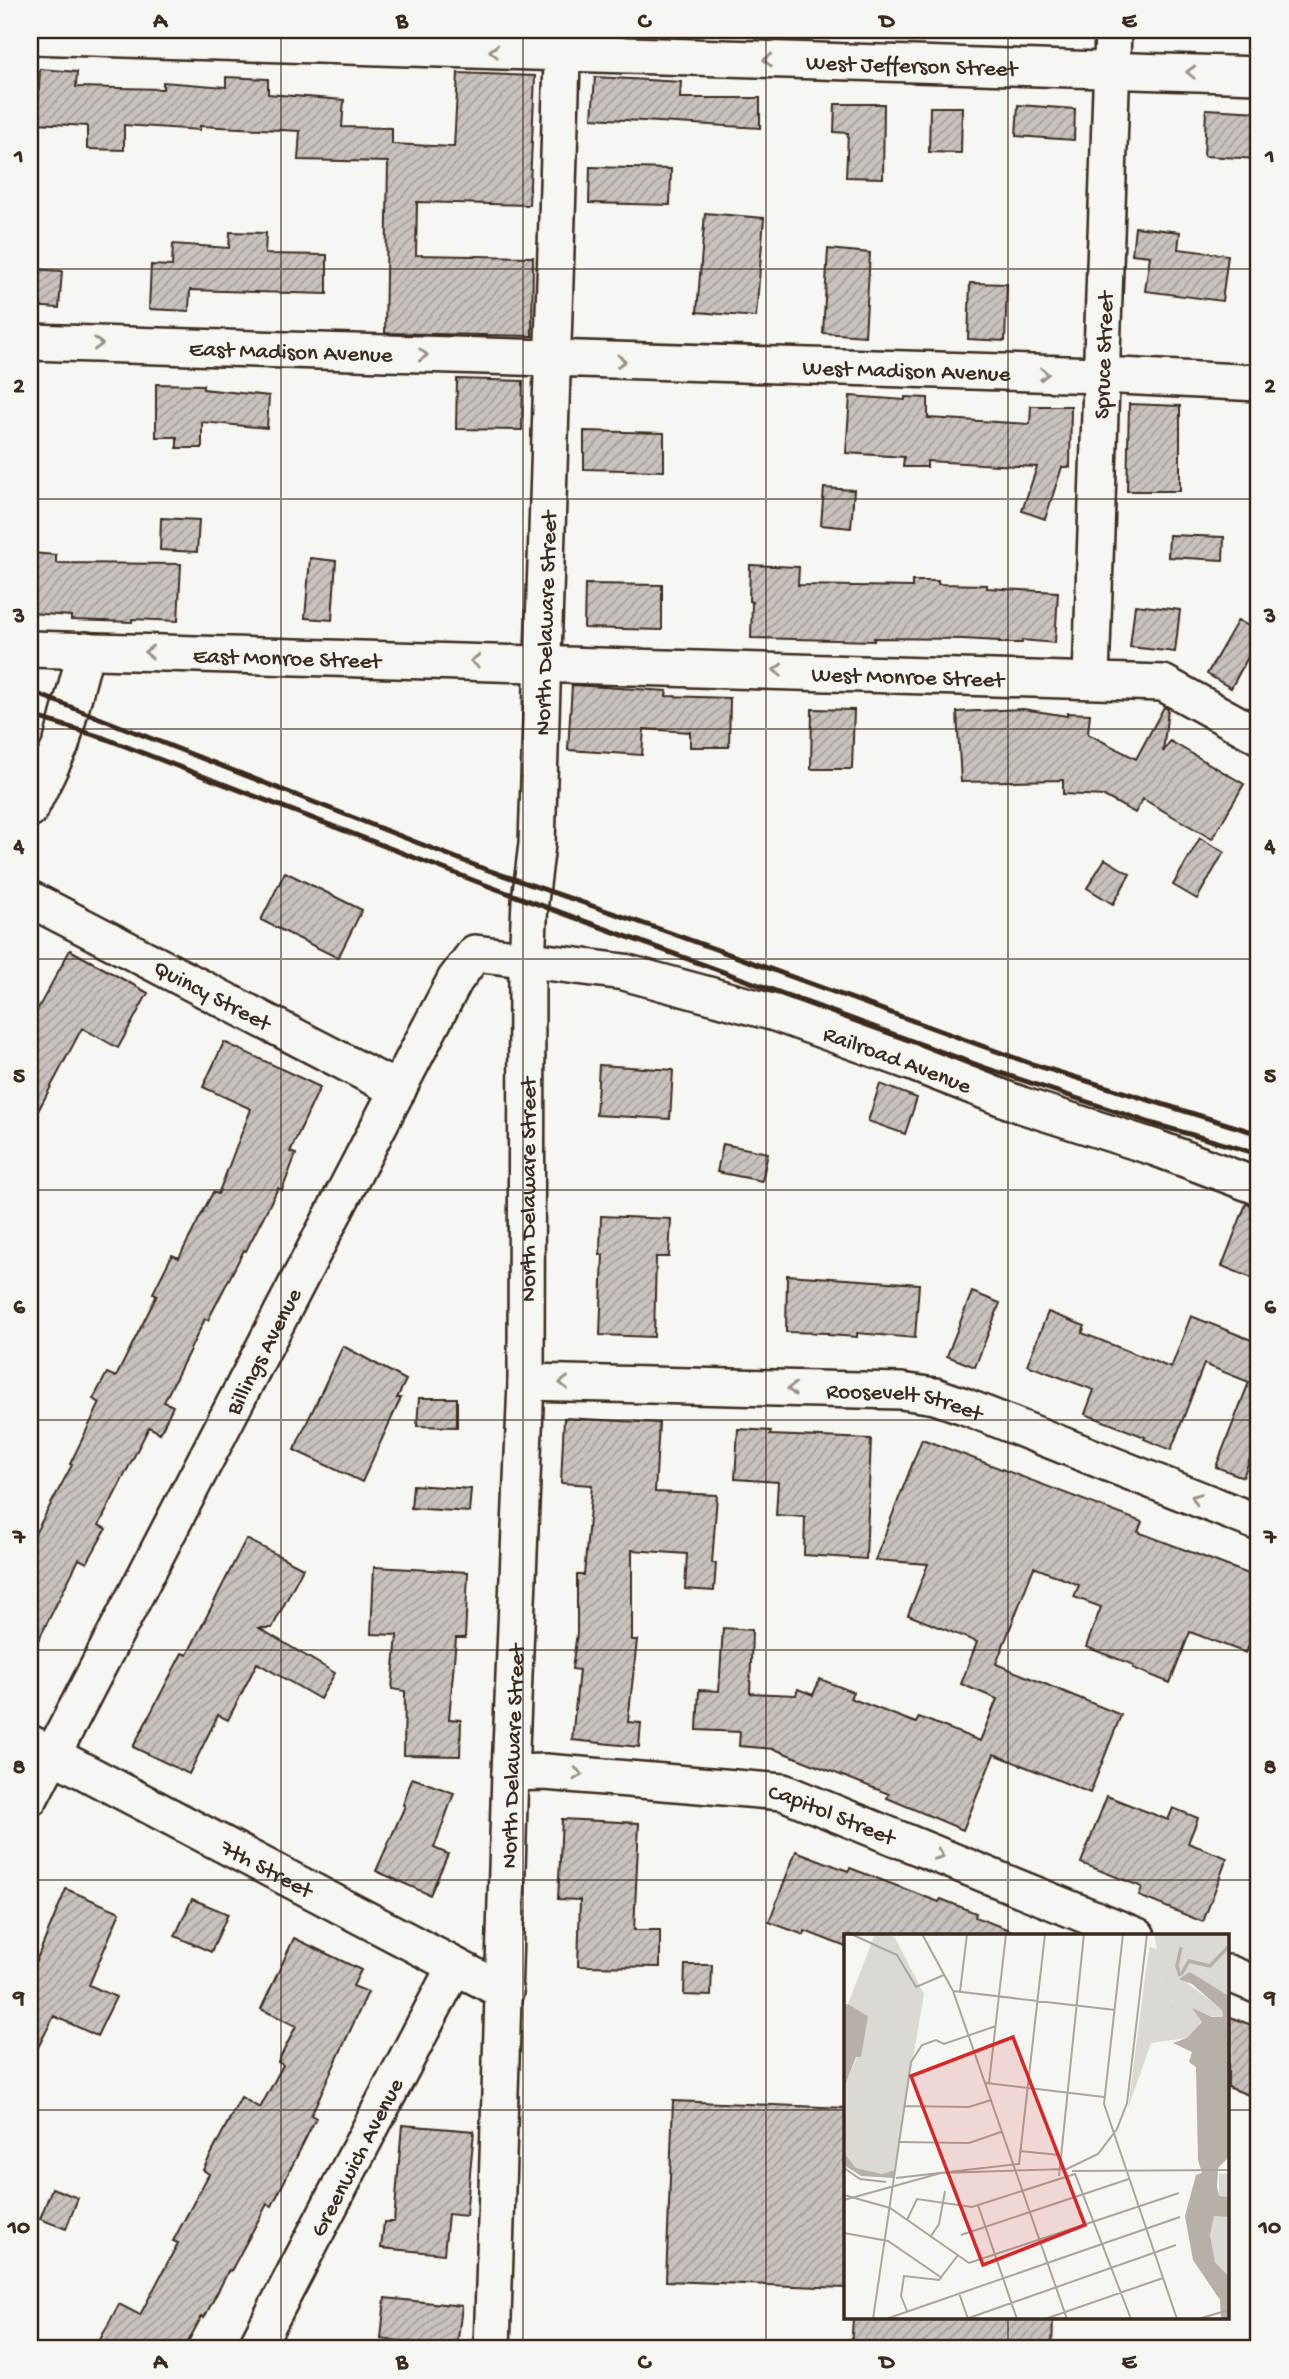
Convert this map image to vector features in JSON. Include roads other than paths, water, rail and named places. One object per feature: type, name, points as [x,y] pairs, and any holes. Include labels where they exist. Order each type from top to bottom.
[{"type":"street","name":"Spruce Street","points":[[1091,680],[1113,30]]},
{"type":"street","name":"West Jefferson Street","points":[[30,36],[563,42],[1259,75]]},
{"type":"street","name":"North Delaware Street","points":[[492,2349],[510,1773],[526,1382],[527,961],[530,901],[537,844],[563,42]]},
{"type":"street","name":"East Madison Avenue","points":[[30,342],[553,359]]},
{"type":"street","name":"West Madison Avenue","points":[[553,359],[1100,375],[1259,383]]},
{"type":"street","name":"East Monroe Street","points":[[30,649],[543,663]]},
{"type":"street","points":[[30,809],[61,745],[86,650]]},
{"type":"street","name":"West Monroe Street","points":[[543,663],[1163,683],[1259,736]]},
{"type":"street","name":"Quincy Street","points":[[30,899],[398,1090]]},
{"type":"street","name":"Billings Avenue","points":[[30,1798],[41,1749],[455,980],[475,953],[527,961]]},
{"type":"street","name":"Railroad Avenue","points":[[527,961],[624,972],[775,1013],[1021,1105],[1156,1149],[1259,1187]]},
{"type":"street","name":"Roosevelt Street","points":[[526,1382],[901,1391],[934,1396],[1259,1523]]},
{"type":"street","name":"7th Street","points":[[41,1749],[505,1992]]},
{"type":"street","name":"Capitol Street","points":[[510,1773],[545,1772],[783,1792],[1132,1934]]},
{"type":"street","name":"Greenwich Avenue","points":[[256,2349],[455,1966]]},
{"type":"street","points":[[1230,1974],[1259,1986]]},
{"type":"railway","points":[[30,691],[482,868],[668,932],[1032,1064],[1259,1134]]},
{"type":"railway","points":[[30,715],[104,738],[483,884],[986,1068],[1154,1124],[1259,1154]]}]
